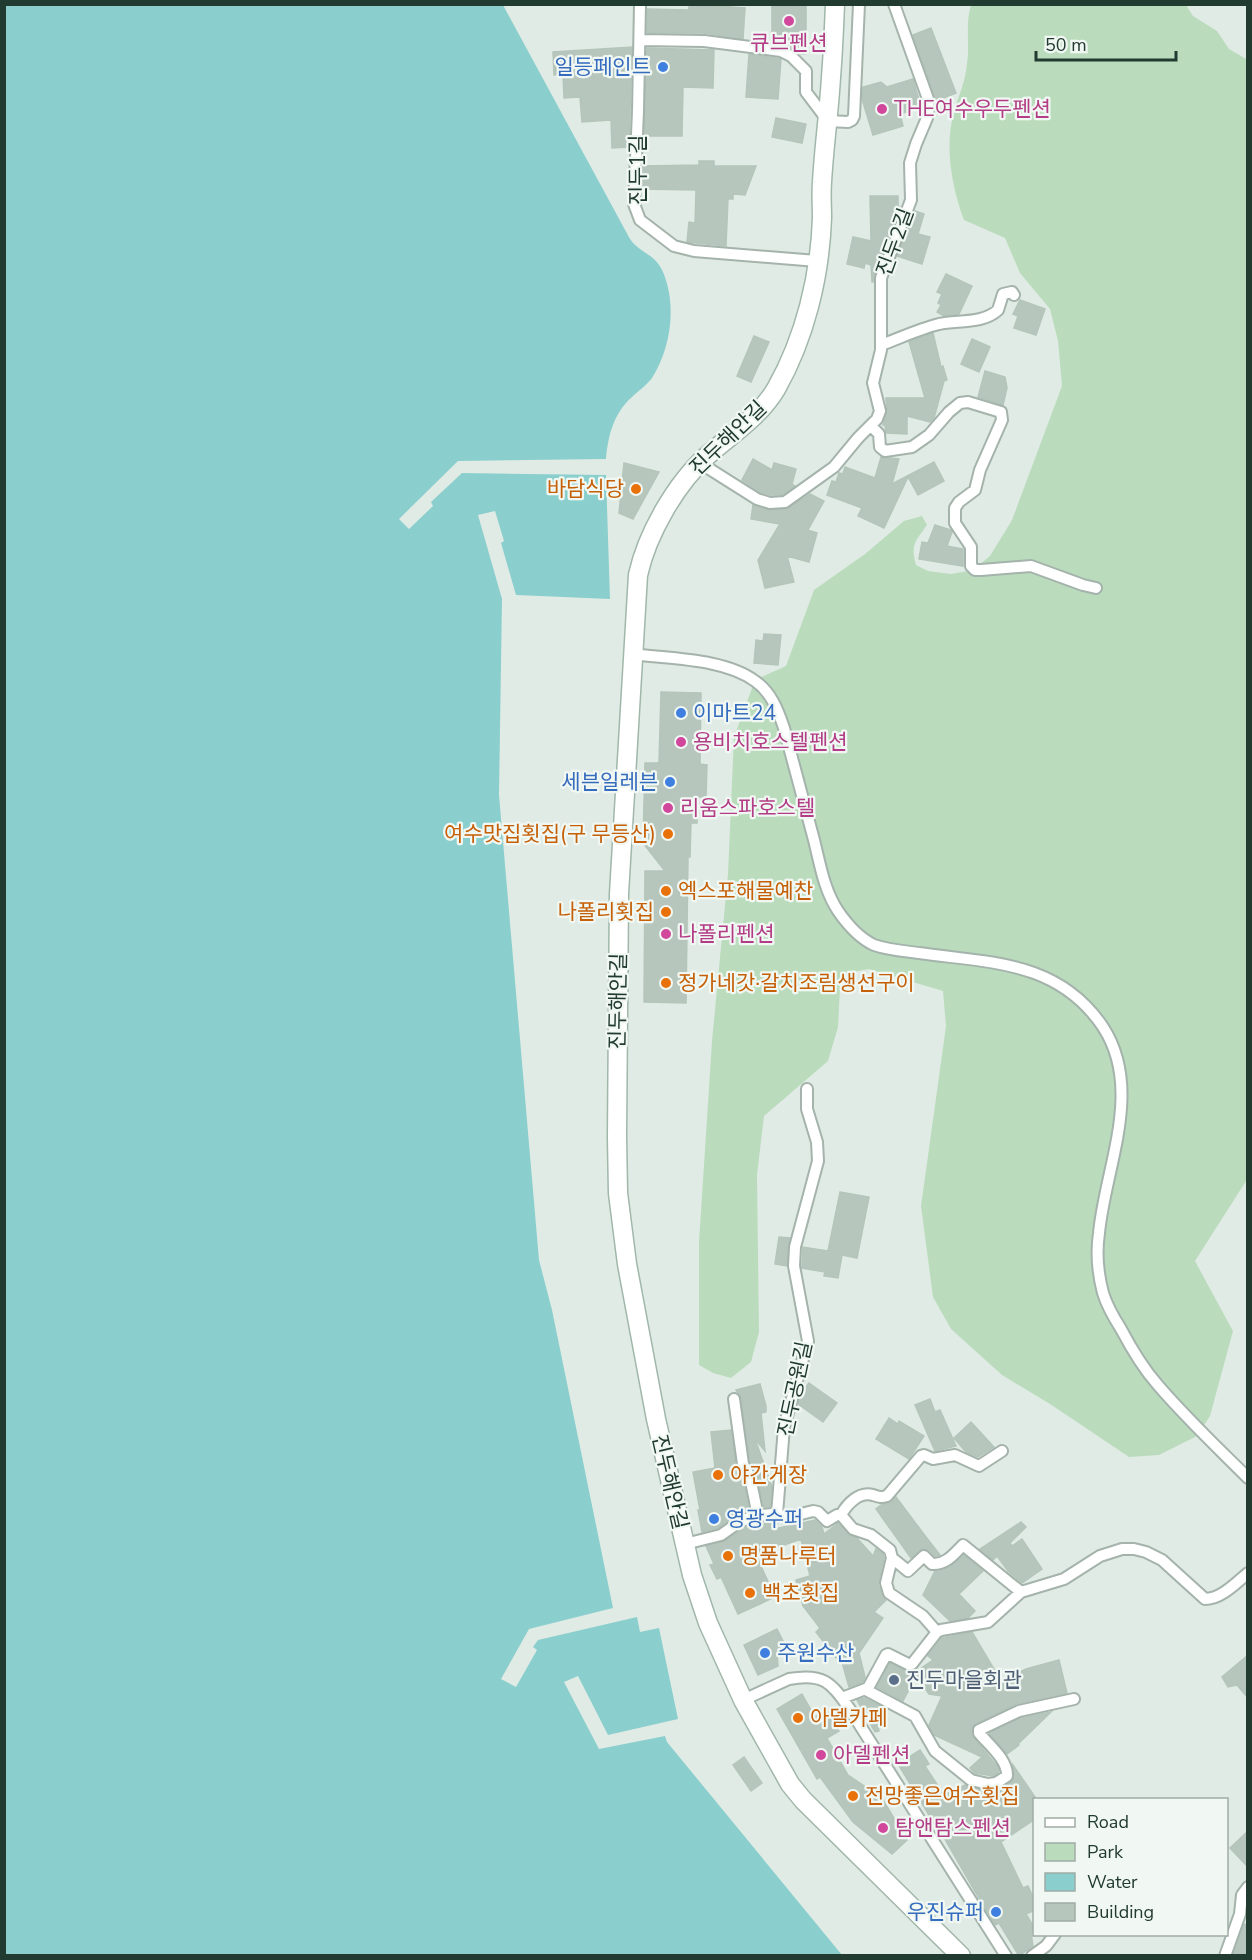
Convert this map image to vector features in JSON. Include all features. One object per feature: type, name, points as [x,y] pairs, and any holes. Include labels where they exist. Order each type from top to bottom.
[{"type":"street","name":"진두해안길","points":[[835,4],[822,182],[822,220],[812,293],[805,318],[788,365],[776,389],[763,408],[688,476],[669,503],[644,553],[638,575],[619,894],[616,1137],[618,1193],[627,1264],[656,1419],[692,1575],[708,1623],[743,1700],[790,1784],[803,1800],[961,1956]]},
{"type":"lane","name":"진두1길","points":[[640,4],[634,204],[640,220],[674,246],[817,261]]},
{"type":"lane","points":[[640,40],[704,41],[787,53],[806,70],[806,92],[828,121],[848,122],[854,116],[859,4]]},
{"type":"lane","name":"진두2길","points":[[871,426],[880,411],[873,383],[881,345],[881,278],[911,200],[910,163],[929,108],[928,99],[894,4]]},
{"type":"lane","points":[[881,345],[942,323],[961,323],[988,316],[998,310],[1003,294],[1012,292],[1014,295]]},
{"type":"lane","points":[[700,463],[748,495],[771,503],[785,502],[834,467],[871,426],[879,434],[879,447],[885,451],[912,447],[929,435],[960,403],[968,402],[1001,412],[1002,420],[980,470],[975,490],[955,508],[955,523],[971,547],[971,566],[975,570],[1031,566],[1096,588]]},
{"type":"lane","points":[[632,654],[702,662],[729,668],[755,680],[768,694],[778,709],[784,728],[828,893],[846,923],[864,939],[875,945],[895,950],[1008,964],[1032,971],[1063,988],[1094,1015],[1112,1044],[1121,1087],[1118,1139],[1098,1235],[1100,1278],[1104,1296],[1123,1333],[1156,1383],[1248,1478]]},
{"type":"lane","name":"진두공원길","points":[[777,1514],[784,1427],[808,1341],[794,1266],[795,1247],[818,1161],[817,1142],[807,1108],[807,1089]]},
{"type":"lane","points":[[734,1399],[743,1464],[750,1477],[758,1516]]},
{"type":"lane","points":[[685,1544],[722,1535],[746,1518],[758,1516],[777,1514],[793,1516],[813,1511],[818,1512],[827,1521],[841,1515],[849,1504],[861,1495],[873,1495],[880,1498],[887,1496],[924,1455],[933,1459],[955,1455],[979,1466],[1002,1451]]},
{"type":"lane","points":[[841,1515],[853,1529],[871,1535],[890,1550],[892,1558],[886,1583],[889,1593],[923,1616],[937,1632]]},
{"type":"lane","points":[[892,1558],[908,1571],[924,1556],[936,1565],[946,1561],[963,1545],[1021,1592]]},
{"type":"lane","points":[[842,1698],[866,1690],[871,1685],[883,1656],[888,1654],[912,1664],[937,1632],[988,1622],[1021,1592],[1064,1579],[1100,1556],[1122,1549],[1146,1551],[1162,1560],[1205,1599],[1211,1599],[1220,1594],[1248,1573]]},
{"type":"lane","points":[[743,1700],[789,1679],[808,1676],[827,1681],[834,1687],[1006,1956]]},
{"type":"lane","points":[[866,1690],[915,1716],[940,1757],[971,1780],[988,1784],[1002,1780],[1007,1776],[1008,1771],[1006,1765],[979,1733],[979,1730],[1019,1711],[1074,1699]]},
{"type":"lane","points":[[1225,1956],[1240,1914],[1242,1895],[1248,1887]]},
{"type":"lane","points":[[1032,1956],[1046,1946],[1054,1936]]},
{"type":"green space","points":[[971,5],[1186,5],[1193,16],[1217,31],[1229,49],[1248,60],[1248,1178],[1195,1261],[1233,1331],[1210,1416],[1197,1436],[1159,1455],[1129,1457],[1002,1375],[951,1329],[933,1297],[921,1206],[946,1026],[943,991],[869,969],[853,972],[840,988],[838,1027],[828,1061],[764,1116],[757,1175],[759,1332],[751,1362],[731,1378],[713,1373],[699,1365],[699,1242],[712,1041],[728,874],[734,737],[755,680],[786,666],[814,590],[865,554],[904,521],[922,516],[927,525],[915,543],[914,552],[916,565],[928,571],[951,574],[968,571],[990,556],[1012,520],[1062,386],[1058,341],[1050,309],[1020,273],[1005,238],[964,220],[956,194],[951,167],[951,125],[966,71],[968,19]]},
{"type":"water","points":[[5,4],[503,5],[630,238],[634,244],[654,259],[663,272],[670,298],[668,340],[652,378],[626,403],[616,417],[608,441],[606,459],[458,461],[399,519],[409,529],[433,506],[431,502],[462,473],[606,475],[610,599],[516,595],[501,543],[504,541],[495,511],[478,515],[502,599],[499,795],[539,1260],[552,1310],[613,1608],[529,1629],[501,1679],[516,1687],[537,1650],[533,1647],[538,1640],[637,1617],[640,1632],[659,1628],[678,1719],[608,1735],[578,1676],[564,1682],[599,1749],[665,1736],[667,1742],[842,1955],[5,1955]]},
{"type":"building","points":[[689,4],[745,8],[743,39],[704,33],[647,33],[647,9],[689,10]]},
{"type":"building","name":"큐브펜션","points":[[772,4],[806,4],[806,54],[799,54],[784,44],[772,42]]},
{"type":"building","points":[[931,28],[956,93],[936,101],[913,35]]},
{"type":"building","points":[[632,47],[629,147],[612,148],[611,120],[582,122],[580,97],[564,98],[563,74],[554,75],[553,52]]},
{"type":"building","points":[[647,48],[714,50],[713,88],[683,87],[682,136],[644,136]]},
{"type":"building","points":[[749,54],[781,59],[778,99],[746,97]]},
{"type":"building","name":"THE여수우두펜션","points":[[913,79],[921,107],[900,114],[903,126],[873,135],[862,99],[863,87],[881,82],[887,87]]},
{"type":"building","points":[[776,118],[806,124],[802,143],[772,137]]},
{"type":"building","points":[[699,161],[714,161],[714,166],[756,166],[745,195],[733,194],[733,199],[728,199],[726,246],[687,242],[689,222],[695,223],[696,190],[642,189],[643,166],[699,165]]},
{"type":"building","points":[[870,196],[898,196],[900,207],[873,282],[871,265],[865,263],[864,268],[847,264],[853,237],[871,241]]},
{"type":"building","points":[[915,211],[924,214],[918,234],[930,237],[922,264],[897,256]]},
{"type":"building","points":[[946,274],[972,286],[959,314],[944,316],[937,312],[941,305],[938,303],[942,294],[937,292]]},
{"type":"building","points":[[1020,300],[1045,309],[1036,335],[1014,328],[1018,316],[1013,314]]},
{"type":"building","points":[[933,333],[941,367],[943,366],[947,380],[944,381],[934,418],[930,422],[907,416],[907,434],[886,433],[885,425],[883,425],[887,413],[886,398],[925,398],[909,342]]},
{"type":"building","points":[[754,336],[769,342],[751,382],[737,376]]},
{"type":"building","points":[[972,339],[990,347],[979,372],[961,364]]},
{"type":"building","points":[[985,371],[1005,377],[1007,388],[1003,405],[978,397]]},
{"type":"building","points":[[881,457],[899,459],[892,484],[934,462],[944,481],[918,495],[908,477],[884,528],[858,516],[862,508],[827,495],[832,481],[836,482],[839,473],[843,474],[845,467],[875,478]]},
{"type":"building","points":[[753,459],[772,470],[774,463],[796,469],[792,484],[795,486],[782,495],[760,492],[742,480]]},
{"type":"building","points":[[624,463],[659,472],[633,519],[619,513]]},
{"type":"building","points":[[810,494],[824,501],[808,530],[817,533],[809,562],[787,556],[794,582],[765,588],[758,560],[780,524],[751,519],[753,505],[768,510],[786,509]]},
{"type":"building","points":[[935,525],[951,530],[947,546],[963,549],[963,566],[919,559],[922,542],[928,543]]},
{"type":"building","points":[[764,634],[781,635],[778,665],[754,663],[756,640],[763,641]]},
{"type":"building","points":[[661,692],[701,693],[700,764],[707,765],[706,797],[698,797],[697,823],[691,823],[690,857],[688,857],[686,1003],[644,1002],[645,871],[665,871],[643,843],[645,763],[659,763]]},
{"type":"building","points":[[840,1192],[869,1197],[857,1258],[842,1255],[838,1278],[824,1276],[825,1272],[802,1268],[802,1266],[803,1247],[828,1251]]},
{"type":"building","points":[[779,1237],[790,1238],[787,1266],[775,1264]]},
{"type":"building","points":[[809,1383],[837,1403],[823,1422],[798,1404],[801,1393]]},
{"type":"building","points":[[760,1384],[766,1406],[766,1412],[761,1413],[765,1451],[755,1439],[772,1487],[770,1507],[764,1507],[757,1475],[750,1462],[741,1398],[736,1390]]},
{"type":"building","points":[[930,1399],[935,1412],[940,1410],[956,1446],[935,1451],[915,1405]]},
{"type":"building","points":[[889,1418],[898,1424],[899,1421],[924,1436],[909,1459],[876,1439]]},
{"type":"building","points":[[971,1422],[994,1447],[978,1457],[966,1452],[954,1438]]},
{"type":"building","points":[[731,1430],[736,1465],[743,1480],[749,1510],[735,1516],[718,1528],[702,1532],[693,1472],[715,1468],[711,1432]]},
{"type":"building","points":[[896,1497],[940,1555],[935,1556],[929,1550],[923,1549],[911,1558],[876,1509],[890,1503]]},
{"type":"building","points":[[815,1520],[822,1527],[824,1534],[838,1523],[848,1534],[857,1538],[873,1556],[876,1549],[883,1554],[884,1558],[878,1585],[886,1600],[874,1612],[883,1618],[859,1653],[865,1677],[863,1682],[849,1687],[840,1655],[836,1658],[816,1632],[820,1628],[803,1606],[796,1580],[810,1576],[801,1539],[756,1555],[775,1597],[738,1614],[721,1577],[717,1579],[710,1565],[714,1564],[706,1546],[725,1541],[755,1523],[778,1523],[770,1530]]},
{"type":"building","points":[[1021,1522],[1026,1527],[1010,1543],[1012,1546],[1022,1539],[1042,1569],[1022,1583],[1008,1571],[997,1556],[993,1560],[980,1549]]},
{"type":"building","points":[[964,1555],[983,1571],[959,1594],[975,1611],[968,1618],[950,1621],[923,1595],[935,1571],[950,1567]]},
{"type":"building","points":[[777,1629],[786,1647],[777,1652],[778,1666],[758,1675],[744,1645]]},
{"type":"building","points":[[972,1632],[1001,1681],[1026,1669],[1059,1660],[1067,1693],[1016,1704],[973,1726],[973,1737],[998,1767],[999,1772],[993,1776],[975,1773],[970,1768],[982,1757],[934,1735],[929,1725],[942,1696],[929,1694],[914,1673],[933,1660],[928,1656],[942,1638]]},
{"type":"building","points":[[1248,1655],[1248,1698],[1237,1685],[1228,1687],[1222,1677]]},
{"type":"building","name":"진두마을회관","points":[[890,1663],[916,1676],[903,1701],[877,1687]]},
{"type":"building","points":[[802,1694],[815,1717],[826,1710],[839,1731],[827,1738],[848,1775],[882,1798],[907,1840],[892,1854],[853,1822],[820,1777],[817,1779],[777,1709]]},
{"type":"building","points":[[864,1698],[884,1708],[875,1713],[879,1731],[875,1732],[867,1718],[865,1719],[861,1714],[863,1711],[857,1700]]},
{"type":"building","points":[[1051,1712],[1007,1754],[989,1733],[1021,1718]]},
{"type":"building","points":[[920,1750],[929,1764],[925,1766],[944,1795],[965,1785],[987,1791],[1000,1790],[1013,1780],[1013,1765],[1035,1797],[1033,1798],[1033,1820],[1001,1842],[1023,1888],[1028,1886],[1033,1897],[1033,1911],[1026,1914],[1033,1926],[1031,1933],[1033,1946],[1019,1956],[999,1923],[995,1925],[898,1764]]},
{"type":"building","points":[[744,1757],[762,1783],[751,1791],[733,1765]]},
{"type":"building","points":[[1248,1831],[1248,1867],[1230,1848]]},
{"type":"building","points":[[1244,1924],[1248,1926],[1248,1956],[1233,1956]]},
{"type":"place","name":"큐브펜션","points":[[789,21]]},
{"type":"place","name":"일등페인트","points":[[663,67]]},
{"type":"place","name":"THE여수우두펜션","points":[[882,109]]},
{"type":"place","name":"바담식당","points":[[636,489]]},
{"type":"place","name":"이마트24","points":[[681,713]]},
{"type":"place","name":"용비치호스텔펜션","points":[[681,742]]},
{"type":"place","name":"세븐일레븐","points":[[670,782]]},
{"type":"place","name":"리움스파호스텔","points":[[668,808]]},
{"type":"place","name":"여수맛집횟집(구 무등산)","points":[[668,834]]},
{"type":"place","name":"엑스포해물예찬","points":[[666,891]]},
{"type":"place","name":"나폴리횟집","points":[[666,912]]},
{"type":"place","name":"나폴리펜션","points":[[666,934]]},
{"type":"place","name":"정가네갓·갈치조림생선구이","points":[[666,983]]},
{"type":"place","name":"야간게장","points":[[718,1475]]},
{"type":"place","name":"영광수퍼","points":[[714,1519]]},
{"type":"place","name":"명품나루터","points":[[728,1556]]},
{"type":"place","name":"백초횟집","points":[[750,1593]]},
{"type":"place","name":"주원수산","points":[[765,1653]]},
{"type":"place","name":"진두마을회관","points":[[894,1680]]},
{"type":"place","name":"아델카페","points":[[798,1718]]},
{"type":"place","name":"아델펜션","points":[[821,1755]]},
{"type":"place","name":"전망좋은여수횟집","points":[[853,1796]]},
{"type":"place","name":"탐앤탐스펜션","points":[[883,1828]]},
{"type":"place","name":"우진슈퍼","points":[[996,1912]]}]
